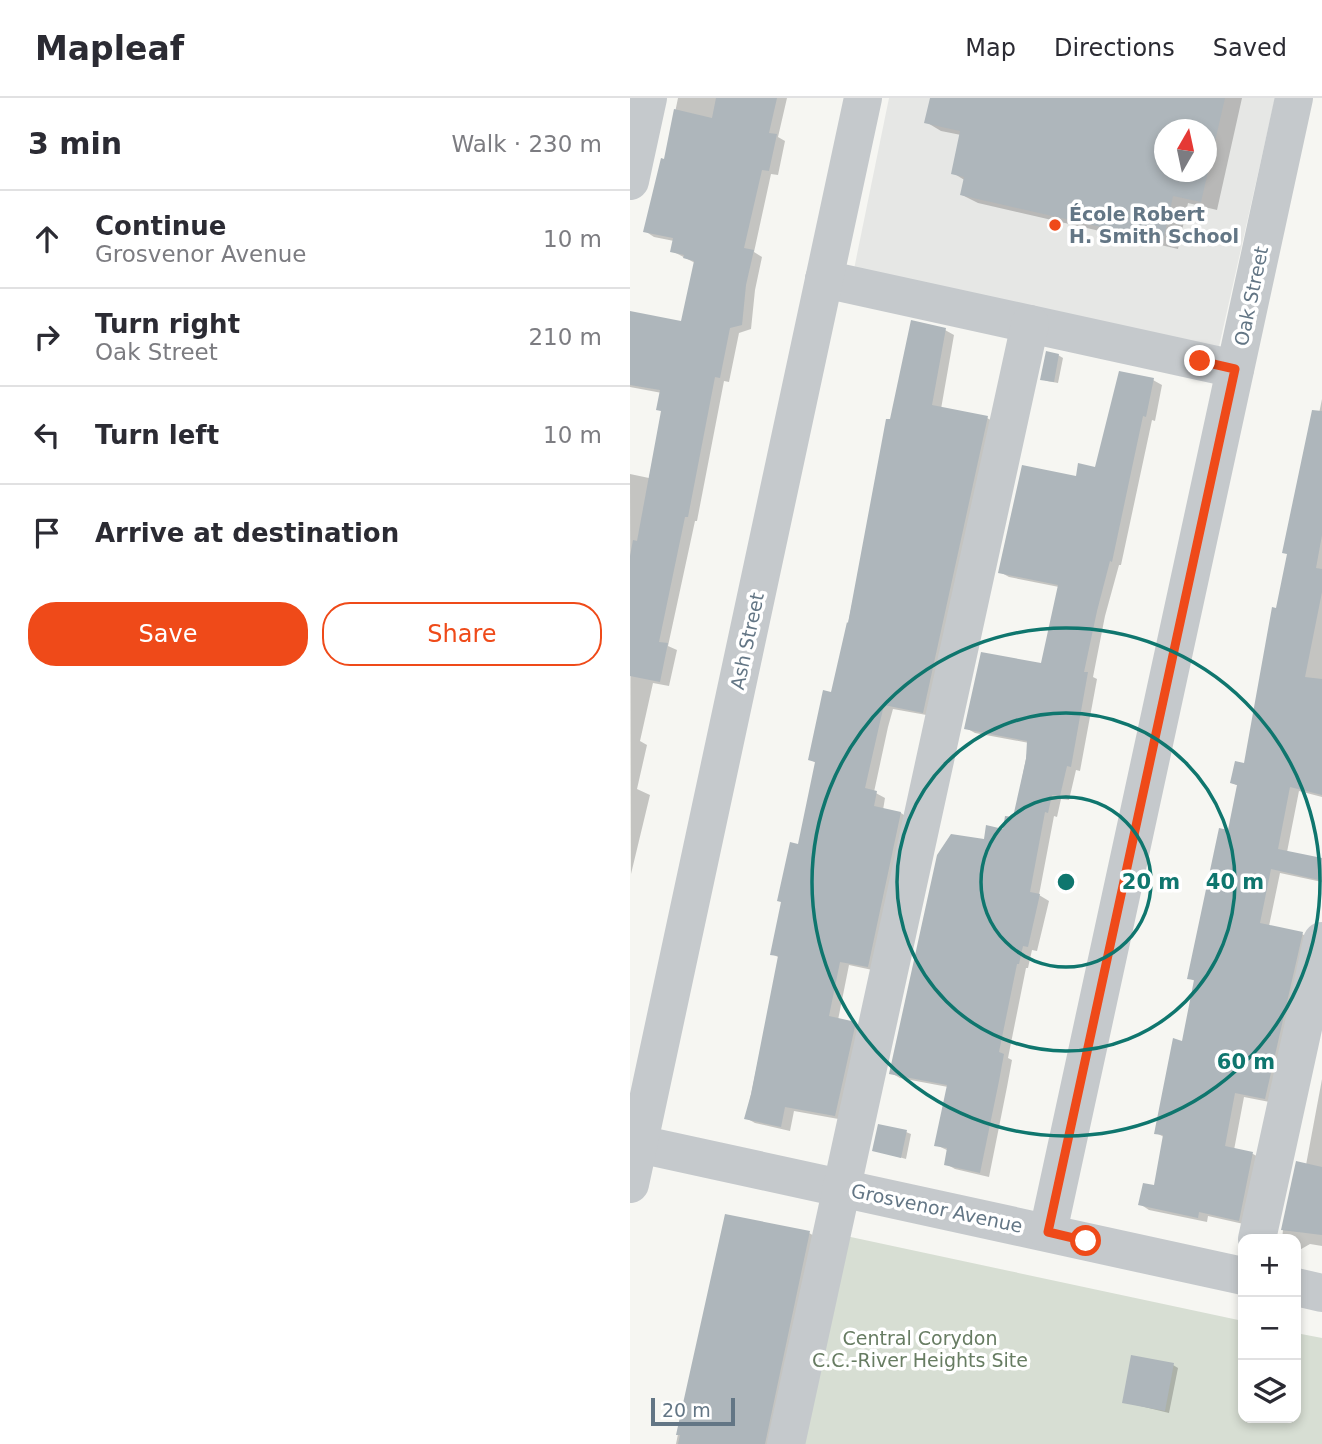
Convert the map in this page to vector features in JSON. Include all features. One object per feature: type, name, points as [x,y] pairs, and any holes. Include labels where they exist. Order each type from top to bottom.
[{"type":"street","points":[[630,181],[648,98]]},
{"type":"street","name":"Ash Street","points":[[630,1184],[634,1143],[863,98]]},
{"type":"street","name":"Oak Street","points":[[1048,1232],[1294,98]]},
{"type":"street","points":[[824,279],[1235,369]]},
{"type":"street","points":[[786,1444],[1030,324]]},
{"type":"street","points":[[1257,1234],[1322,941]]},
{"type":"street","name":"Grosvenor Avenue","points":[[634,1143],[1238,1275]]},
{"type":"street","points":[[1301,1288],[1322,1293]]},
{"type":"shaded area","name":"École Robert H. Smith School","points":[[889,98],[1275,98],[1216,360],[852,279]]},
{"type":"green space","name":"Central Corydon C.C.-River Heights Site","points":[[846,1236],[1238,1320],[1238,1423],[1301,1423],[1301,1334],[1322,1338],[1322,1444],[801,1444]]},
{"type":"building","points":[[716,98],[777,98],[769,133],[777,134],[769,171],[762,170],[744,248],[754,250],[746,285],[742,325],[730,328],[720,378],[715,377],[688,517],[685,517],[659,642],[668,643],[660,682],[630,676],[630,556],[633,540],[637,541],[661,411],[656,410],[660,390],[630,385],[630,311],[681,321],[694,261],[683,258],[684,255],[670,252],[673,238],[643,232],[661,158],[664,159],[674,109],[712,118]]},
{"type":"building","points":[[930,98],[1225,98],[1217,133],[1217,119],[1154,119],[1154,182],[1206,182],[1201,202],[1173,196],[1163,241],[960,195],[964,177],[951,174],[960,131],[924,123]]},
{"type":"building","points":[[911,320],[946,328],[932,405],[988,416],[923,713],[884,705],[865,788],[877,791],[874,806],[901,812],[868,967],[840,962],[829,1016],[856,1022],[835,1116],[785,1107],[781,1127],[744,1119],[778,956],[770,955],[781,902],[777,901],[790,842],[798,844],[815,762],[808,760],[823,690],[831,692],[848,623],[886,419],[890,419]]},
{"type":"building","points":[[1046,351],[1059,354],[1054,382],[1040,380]]},
{"type":"building","points":[[1119,371],[1154,378],[1146,417],[1143,416],[1112,562],[1110,561],[1097,611],[1084,672],[1088,672],[1071,767],[1067,766],[1060,796],[1052,795],[1048,813],[1045,812],[1030,892],[1040,894],[1028,947],[1023,946],[1017,964],[999,1052],[1004,1054],[980,1173],[944,1165],[947,1148],[934,1146],[947,1085],[889,1074],[937,855],[951,834],[984,839],[986,825],[1003,829],[1005,816],[1013,817],[1026,759],[1027,741],[964,729],[981,652],[1041,663],[1058,585],[998,573],[1022,465],[1076,476],[1078,463],[1095,467]]},
{"type":"building","points":[[1312,410],[1322,411],[1322,535],[1316,568],[1322,569],[1322,592],[1305,677],[1322,679],[1322,795],[1290,787],[1278,849],[1322,858],[1322,866],[1319,880],[1271,869],[1260,923],[1303,932],[1265,1099],[1235,1093],[1225,1146],[1253,1152],[1239,1221],[1199,1212],[1198,1218],[1138,1205],[1143,1183],[1154,1185],[1163,1135],[1154,1134],[1173,1038],[1182,1041],[1194,980],[1187,979],[1219,828],[1228,830],[1237,785],[1230,783],[1235,761],[1244,763],[1272,607],[1276,608],[1287,554],[1282,553]]},
{"type":"building","points":[[878,1124],[907,1130],[901,1158],[872,1151]]},
{"type":"building","points":[[1296,1161],[1322,1167],[1322,1235],[1281,1230]]},
{"type":"building","points":[[725,1214],[810,1231],[765,1444],[678,1444],[680,1435],[676,1435]]},
{"type":"building","points":[[1131,1355],[1174,1363],[1165,1411],[1122,1403]]},
{"type":"place","name":"École Robert H. Smith School","points":[[1055,225]]},
{"type":"route","points":[[1086,1241],[1048,1232],[1235,369],[1200,361]]}]
